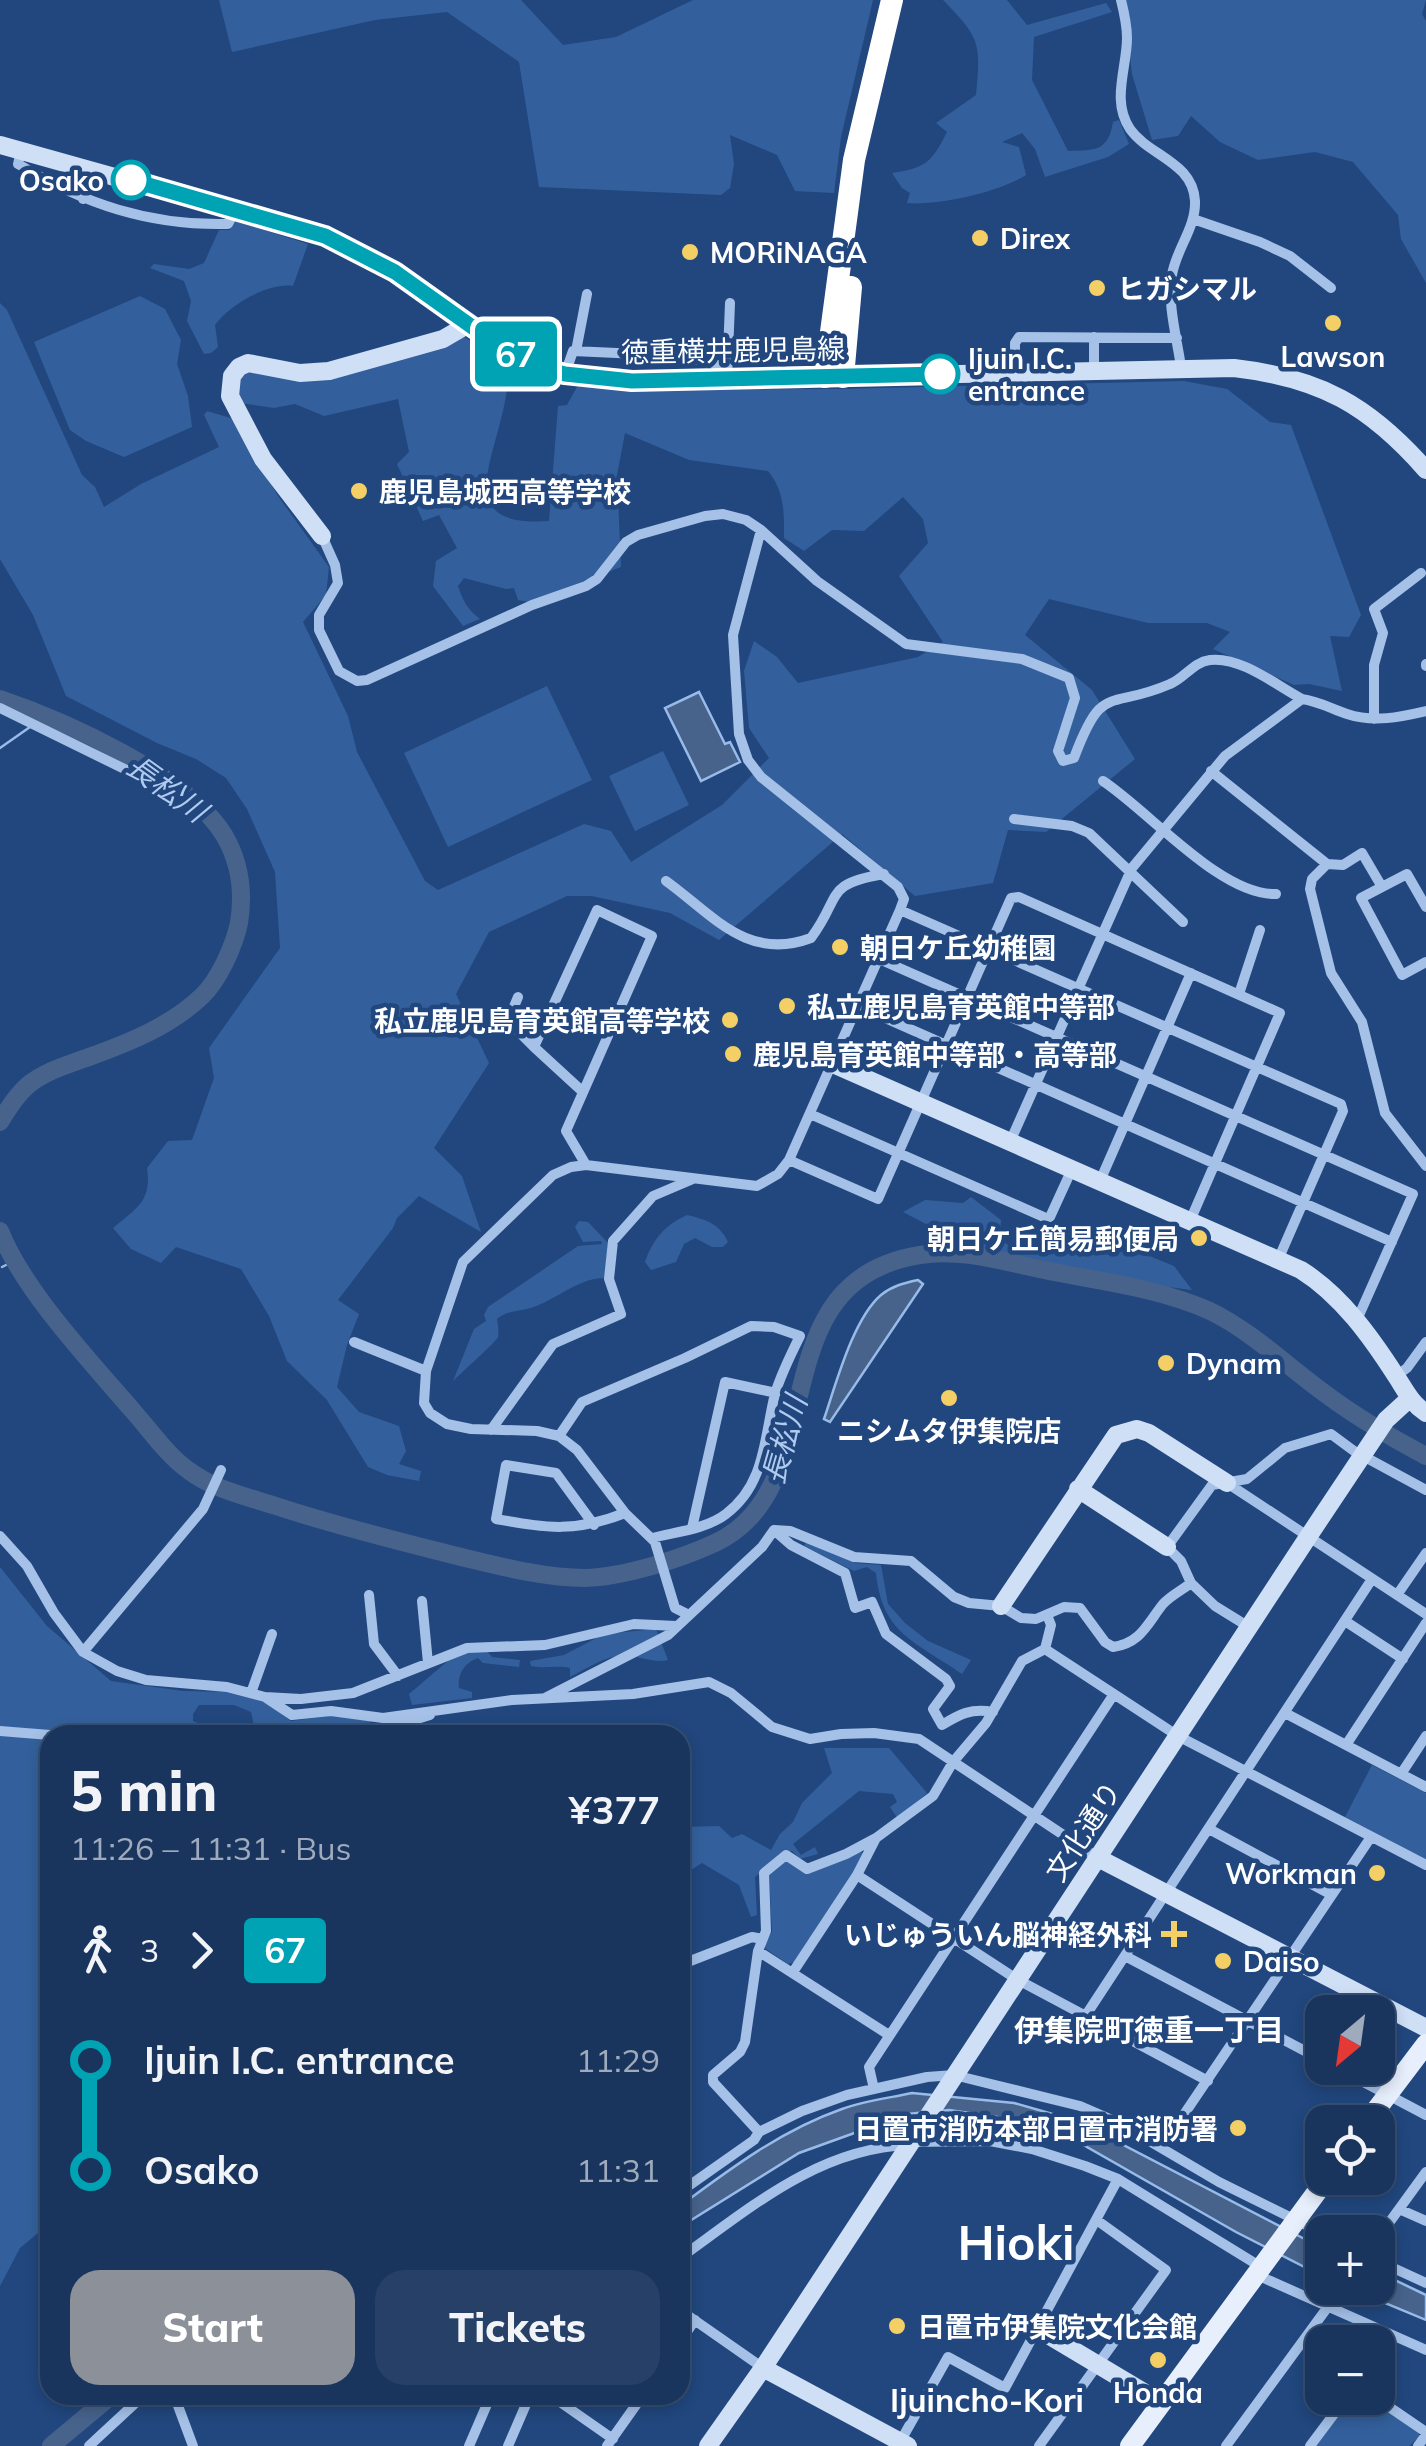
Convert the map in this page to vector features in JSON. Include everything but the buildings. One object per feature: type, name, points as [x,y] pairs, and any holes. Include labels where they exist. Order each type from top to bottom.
[{"type":"highway","points":[[834,377],[850,188],[876,56],[892,0]]},
{"type":"main road","points":[[1380,2105],[1426,2044]]},
{"type":"main road","points":[[1130,2446],[1314,2195]]},
{"type":"street","points":[[1121,0],[1127,40],[1120,89],[1122,110],[1129,127],[1142,142],[1167,158],[1192,187],[1194,219],[1172,275],[1182,367]]},
{"type":"street","name":"徳重横井鹿児島線","points":[[0,145],[325,236],[395,272],[467,324],[532,362],[565,374],[632,381],[1182,367],[1275,373],[1332,392],[1384,427],[1426,470]]},
{"type":"street","points":[[21,150],[18,164],[83,200],[150,220],[228,224],[235,211]]},
{"type":"street","points":[[83,200],[96,170]]},
{"type":"street","points":[[1194,219],[1290,256],[1332,288]]},
{"type":"street","points":[[576,351],[587,294]]},
{"type":"street","points":[[723,379],[730,304]]},
{"type":"street","points":[[467,324],[443,339],[329,371],[300,373],[248,363],[232,376],[230,396],[263,460],[322,536],[335,566],[338,583],[318,616],[319,630],[338,672],[357,681],[367,680],[532,605],[586,586],[597,579],[626,542],[638,535],[724,514],[746,520],[761,530],[817,582],[906,644],[1022,660],[1069,678],[1075,698],[1058,751],[1063,761],[1074,758],[1086,726],[1109,700],[1167,686],[1195,665],[1210,660],[1254,672],[1302,699],[1349,715],[1397,718],[1426,710]]},
{"type":"street","points":[[1014,372],[1014,343],[1019,337],[1177,338]]},
{"type":"street","points":[[1094,337],[1094,370]]},
{"type":"street","points":[[565,374],[572,351],[576,351],[682,356],[718,365],[723,379]]},
{"type":"street","points":[[686,1614],[676,1608],[654,1540],[624,1513],[578,1450],[559,1436],[458,1428],[430,1413],[424,1403],[426,1370],[464,1262],[553,1175],[586,1165],[757,1186],[778,1174],[789,1160],[900,910],[904,899],[898,887],[761,777],[743,748],[734,635],[761,530]]},
{"type":"street","points":[[1374,719],[1374,665],[1383,633],[1374,608],[1422,573]]},
{"type":"street","points":[[1010,1142],[1130,872],[1211,771],[1302,699]]},
{"type":"street","points":[[0,708],[151,782]]},
{"type":"street","points":[[1211,771],[1327,864],[1343,866],[1362,852],[1382,887]]},
{"type":"street","points":[[1103,781],[1225,879],[1261,894],[1276,894]]},
{"type":"street","points":[[1014,818],[1089,832],[1183,922]]},
{"type":"street","points":[[1327,864],[1312,879],[1310,889],[1330,973],[1362,1022],[1385,1113],[1426,1166]]},
{"type":"street","points":[[666,881],[728,931],[745,939],[780,944],[811,938],[838,889],[852,880],[884,874]]},
{"type":"street","points":[[1426,907],[1408,874],[1361,898],[1402,975],[1426,962]]},
{"type":"street","points":[[789,1160],[878,1200],[1011,898],[1019,897],[1280,1013],[1190,1221]]},
{"type":"street","points":[[534,1047],[597,910],[652,936],[566,1130],[586,1165]]},
{"type":"street","points":[[900,910],[1341,1104],[1342,1112],[1278,1260]]},
{"type":"street","points":[[1239,994],[1260,930]]},
{"type":"street","points":[[879,958],[1413,1194],[1356,1322]]},
{"type":"street","points":[[1100,1181],[1191,973]]},
{"type":"street","points":[[518,997],[508,1021],[583,1092]]},
{"type":"street","points":[[858,1006],[1392,1242]]},
{"type":"street","points":[[833,1064],[1278,1260],[1322,1283],[1356,1322],[1409,1399],[1426,1413]]},
{"type":"street","points":[[810,1114],[1046,1218],[1050,1217],[1072,1169]]},
{"type":"street","points":[[491,1430],[553,1344],[621,1314],[609,1279],[613,1241],[653,1196],[695,1179]]},
{"type":"street","points":[[559,1436],[582,1402],[751,1326],[774,1327],[800,1336],[776,1394],[762,1462],[750,1486],[724,1516],[654,1540]]},
{"type":"street","points":[[354,1342],[426,1370]]},
{"type":"street","points":[[1396,1376],[1408,1368],[1426,1342]]},
{"type":"street","points":[[692,1528],[725,1382],[776,1394]]},
{"type":"street","name":"文化通り","points":[[708,2446],[1386,1420],[1409,1399]]},
{"type":"street","points":[[1001,1606],[1110,1440],[1124,1430],[1137,1429],[1149,1432],[1426,1614]]},
{"type":"street","points":[[1167,1547],[1212,1485],[1247,1479],[1285,1448],[1331,1434],[1426,1490]]},
{"type":"street","points":[[594,1525],[556,1473],[506,1464],[496,1519],[550,1529],[594,1525],[624,1513]]},
{"type":"street","points":[[83,1652],[204,1505],[220,1473]]},
{"type":"street","points":[[1078,1489],[1167,1547],[1182,1562],[1191,1584],[1249,1627]]},
{"type":"street","points":[[774,1530],[790,1531],[854,1557],[911,1561],[954,1597],[1001,1606],[1021,1618],[1047,1616],[1064,1607],[1080,1608],[1104,1642],[1118,1647],[1144,1632],[1166,1601],[1191,1584]]},
{"type":"street","points":[[539,1700],[668,1635],[686,1614],[762,1547],[774,1530]]},
{"type":"street","points":[[774,1530],[792,1545],[845,1573],[854,1608],[872,1602],[886,1634],[946,1679],[948,1692],[934,1709],[942,1725],[976,1709],[993,1712]]},
{"type":"street","points":[[0,1536],[27,1566],[54,1614],[83,1652],[117,1671],[146,1680],[227,1687],[265,1698],[301,1699],[353,1693],[467,1648],[558,1643],[634,1624],[676,1626]]},
{"type":"street","points":[[1397,1595],[1426,1552]]},
{"type":"street","points":[[1086,2015],[1372,1579]]},
{"type":"street","points":[[369,1595],[374,1644],[398,1676]]},
{"type":"street","points":[[422,1601],[428,1662]]},
{"type":"street","points":[[1045,1649],[1050,1625],[1047,1616]]},
{"type":"street","points":[[1345,1621],[1402,1659]]},
{"type":"street","points":[[1346,1746],[1426,1623]]},
{"type":"street","points":[[251,1694],[272,1634]]},
{"type":"street","points":[[760,2132],[713,2082],[717,2071],[740,2052],[745,2042],[760,1945],[766,1931],[764,1874],[786,1855],[808,1868],[846,1854],[924,1806],[993,1712],[1022,1661],[1045,1649]]},
{"type":"street","points":[[1045,1649],[1178,1736],[1426,1865]]},
{"type":"street","points":[[265,1698],[292,1715],[331,1711],[383,1718],[512,1700],[634,1694],[710,1682],[731,1693],[772,1727],[810,1738],[841,1734],[903,1736],[930,1744],[1098,1858],[1426,2028]]},
{"type":"street","points":[[874,2088],[868,2067],[1114,1694]]},
{"type":"street","points":[[404,1725],[434,1713]]},
{"type":"street","points":[[1286,1713],[1426,1787]]},
{"type":"street","points":[[0,1731],[40,1734]]},
{"type":"street","points":[[1401,1774],[1426,1736]]},
{"type":"street","points":[[1209,1829],[1332,1895]]},
{"type":"street","points":[[1162,2148],[1371,1837]]},
{"type":"street","points":[[793,1972],[857,1875],[876,1838]]},
{"type":"street","points":[[857,1875],[1018,1980],[1208,2080]]},
{"type":"street","points":[[690,1961],[752,1937],[793,1972],[889,2035]]},
{"type":"street","points":[[1125,1956],[1305,2051]]},
{"type":"street","points":[[690,2185],[760,2132],[802,2110],[874,2088],[950,2081],[1080,2106],[1305,2226]]},
{"type":"street","points":[[1370,2085],[1426,2115]]},
{"type":"street","points":[[690,2251],[780,2187],[866,2149],[911,2140],[990,2141],[1032,2149],[1118,2179],[1327,2308],[1366,2325]]},
{"type":"street","points":[[1395,2215],[1426,2172]]},
{"type":"street","points":[[690,2316],[763,2368],[904,2444],[948,2357],[1005,2388],[1118,2179]]},
{"type":"street","points":[[1399,2209],[1426,2220]]},
{"type":"street","points":[[1039,2446],[1166,2270],[1098,2222]]},
{"type":"street","points":[[1395,2269],[1426,2283]]},
{"type":"street","points":[[1226,2446],[1327,2308]]},
{"type":"street","points":[[690,2328],[696,2320]]},
{"type":"street","points":[[1038,2329],[1162,2403]]},
{"type":"street","points":[[1395,2338],[1426,2350]]},
{"type":"street","points":[[90,2446],[133,2405]]},
{"type":"street","points":[[178,2405],[193,2446]]},
{"type":"street","points":[[469,2446],[487,2405]]},
{"type":"street","points":[[508,2446],[526,2405]]},
{"type":"street","points":[[563,2405],[610,2442],[636,2405]]},
{"type":"street","points":[[1395,2412],[1426,2434],[1418,2446]]},
{"type":"street","points":[[1310,2446],[1333,2415]]},
{"type":"shaded area","points":[[219,0],[521,0],[563,45],[616,37],[693,0],[873,0],[841,137],[834,193],[795,191],[777,155],[730,135],[734,164],[730,188],[721,195],[539,187],[519,62],[447,12],[375,20],[232,52]]},
{"type":"shaded area","points":[[943,0],[1007,0],[1027,25],[1106,3],[1112,12],[1034,37],[1032,80],[1068,151],[1104,144],[1113,122],[1119,120],[1129,144],[1108,157],[1045,177],[1035,149],[1022,133],[1002,142],[1019,147],[1026,175],[968,197],[907,203],[910,193],[892,173],[927,162],[947,132],[936,123],[976,95],[975,42]]},
{"type":"shaded area","points":[[1124,0],[1426,0],[1422,14],[1426,21],[1426,283],[1401,239],[1398,215],[1353,162],[1315,152],[1258,160],[1220,142],[1191,116],[1178,136],[1152,140],[1132,74]]},
{"type":"shaded area","points":[[235,221],[308,244],[293,286],[261,291],[230,310],[215,325],[218,347],[204,354],[187,321],[191,301],[184,281],[150,268],[154,264],[189,269],[204,263],[219,230],[230,230]]},
{"type":"shaded area","points":[[140,296],[165,309],[181,340],[177,364],[188,396],[192,427],[124,457],[70,430],[34,342]]},
{"type":"shaded area","points":[[0,303],[7,310],[82,475],[95,487],[104,507],[141,484],[219,447],[204,415],[207,411],[234,419],[278,496],[329,567],[326,595],[303,622],[348,716],[357,752],[425,881],[438,890],[584,824],[611,831],[631,862],[722,805],[769,758],[749,728],[744,671],[754,641],[777,657],[798,683],[918,657],[943,642],[899,576],[928,543],[923,519],[903,497],[864,531],[832,530],[804,551],[784,538],[781,495],[768,471],[689,460],[625,433],[617,475],[621,567],[529,602],[518,600],[514,588],[464,578],[458,586],[469,609],[480,619],[463,626],[433,586],[436,561],[457,548],[439,515],[423,521],[397,464],[409,452],[398,399],[324,416],[295,404],[274,408],[240,403],[240,376],[251,370],[393,360],[464,337],[510,364],[490,459],[487,493],[492,506],[521,521],[549,521],[558,406],[567,405],[578,385],[616,390],[840,389],[1184,381],[1227,389],[1270,422],[1291,425],[1361,615],[1349,637],[1330,636],[1342,691],[1294,685],[1213,649],[1230,632],[1207,623],[1148,623],[1049,599],[1025,635],[1092,690],[1135,759],[1046,832],[1008,830],[993,883],[915,896],[842,834],[719,940],[670,913],[592,896],[567,896],[489,932],[456,994],[489,1063],[434,1148],[462,1176],[481,1232],[419,1196],[397,1218],[338,1300],[359,1314],[337,1387],[359,1412],[399,1426],[406,1451],[399,1464],[421,1471],[419,1481],[387,1475],[368,1467],[327,1400],[287,1361],[269,1316],[241,1269],[176,1247],[161,1263],[131,1249],[113,1228],[145,1197],[147,1168],[168,1141],[192,1140],[214,1078],[209,1048],[280,948],[275,872],[247,809],[226,778],[196,759],[66,696],[33,615],[0,559]]},
{"type":"shaded area","points":[[547,686],[592,780],[448,847],[404,753]]},
{"type":"shaded area","points":[[699,692],[725,744],[730,742],[740,762],[701,781],[665,708]]},
{"type":"shaded area","points":[[663,751],[689,805],[635,831],[609,776]]},
{"type":"shaded area","points":[[971,1197],[1001,1220],[1000,1232],[1006,1244],[1021,1249],[1036,1243],[1086,1251],[1118,1243],[1174,1266],[1192,1290],[927,1243],[926,1224],[903,1212],[925,1200],[963,1203]]},
{"type":"shaded area","points":[[687,1215],[711,1223],[728,1242],[723,1247],[712,1247],[695,1238],[684,1244],[676,1262],[651,1270],[645,1262],[652,1246],[666,1228]]},
{"type":"shaded area","points":[[579,1221],[588,1222],[608,1243],[605,1278],[587,1281],[536,1306],[497,1319],[496,1340],[453,1381],[474,1329],[486,1321],[488,1307],[578,1246],[602,1244],[583,1242],[575,1227]]},
{"type":"shaded area","points":[[918,1280],[923,1284],[830,1422],[824,1419],[846,1353],[871,1306],[889,1289]]},
{"type":"shaded area","points":[[806,1542],[856,1563],[881,1565],[888,1604],[928,1641],[971,1660],[962,1674],[916,1644],[893,1623],[879,1594],[876,1573],[867,1567],[854,1571],[804,1546]]},
{"type":"shaded area","points":[[0,1567],[47,1626],[111,1681],[183,1691],[234,1692],[265,1702],[291,1721],[336,1715],[373,1721],[364,1725],[254,1725],[251,1712],[234,1705],[199,1705],[193,1721],[202,1725],[40,1725],[40,2231],[20,2248],[0,2286]]},
{"type":"shaded area","points":[[656,1629],[668,1660],[617,1656],[570,1677],[570,1668],[531,1666],[530,1661],[564,1655],[604,1634]]},
{"type":"shaded area","points":[[486,1650],[492,1657],[520,1660],[519,1667],[483,1663],[478,1658],[466,1666],[459,1678],[459,1688],[472,1692],[472,1698],[412,1705],[409,1694],[449,1660],[461,1653]]},
{"type":"shaded area","points":[[824,1748],[889,1748],[927,1793],[898,1819],[890,1807],[897,1802],[893,1794],[859,1791],[793,1844],[801,1855],[815,1847],[818,1854],[800,1859],[792,1851],[783,1852],[755,1877],[757,1915],[751,1917],[739,1885],[702,1863],[690,1871],[690,1827],[719,1826],[732,1838],[742,1834],[771,1850],[802,1803],[832,1773]]},
{"type":"shaded area","points":[[1372,1765],[1426,1793],[1426,1860],[1345,1817]]},
{"type":"shaded area","points":[[860,1851],[865,1855],[794,1962],[788,1964],[766,1949],[764,1944],[772,1932],[769,1873],[786,1859],[801,1871]]},
{"type":"shaded area","points":[[912,2093],[1014,2103],[1077,2121],[1305,2239],[1305,2267],[1064,2134],[949,2110],[907,2114],[799,2153],[690,2221],[690,2199],[778,2139],[842,2109]]},
{"type":"shaded area","points":[[1395,2280],[1426,2295],[1426,2320],[1390,2305],[1395,2305]]},
{"type":"shaded area","points":[[1339,2415],[1394,2415],[1419,2433],[1409,2446],[1316,2446]]},
{"type":"waterway","name":"長松川","points":[[0,699],[90,736],[183,792],[224,835],[237,867],[241,900],[230,952],[202,996],[148,1032],[34,1081],[0,1122]]},
{"type":"waterway","points":[[0,748],[30,727]]},
{"type":"waterway","name":"長松川","points":[[0,1231],[25,1277],[59,1325],[166,1450],[198,1477],[232,1492],[322,1520],[535,1573],[585,1578],[652,1566],[715,1543],[752,1515],[775,1478],[814,1343],[835,1303],[869,1273],[935,1253],[982,1257],[1128,1286],[1210,1311],[1241,1329],[1339,1403],[1426,1456]]},
{"type":"waterway","points":[[2,1267],[14,1261]]},
{"type":"waterway","points":[[51,2446],[100,2405]]},
{"type":"bus line","name":"67","points":[[131,180],[325,236],[356,249],[499,346],[565,374],[632,381],[940,374]]},
{"type":"place","name":"Osako","points":[[131,180]]},
{"type":"place","name":"Direx","points":[[980,238]]},
{"type":"place","name":"MORiNAGA","points":[[690,252]]},
{"type":"place","name":"ヒガシマル","points":[[1097,288]]},
{"type":"place","name":"Lawson","points":[[1333,323]]},
{"type":"place","name":"Ijuin I.C. entrance","points":[[940,374]]},
{"type":"place","name":"鹿児島城西高等学校","points":[[359,491]]},
{"type":"place","name":"朝日ケ丘幼稚園","points":[[840,947]]},
{"type":"place","name":"私立鹿児島育英館中等部","points":[[787,1006]]},
{"type":"place","name":"私立鹿児島育英館高等学校","points":[[730,1020]]},
{"type":"place","name":"鹿児島育英館中等部・高等部","points":[[733,1054]]},
{"type":"place","name":"朝日ケ丘簡易郵便局","points":[[1199,1238]]},
{"type":"place","name":"Dynam","points":[[1166,1363]]},
{"type":"place","name":"ニシムタ伊集院店","points":[[949,1398]]},
{"type":"place","name":"Workman","points":[[1377,1873]]},
{"type":"place","name":"いじゅういん脳神経外科","points":[[1174,1934]]},
{"type":"place","name":"Daiso","points":[[1223,1961]]},
{"type":"place","name":"日置市消防本部日置市消防署","points":[[1238,2128]]},
{"type":"place","name":"日置市伊集院文化会館","points":[[897,2326]]},
{"type":"place","name":"Honda","points":[[1158,2360]]},
{"type":"district","name":"伊集院町徳重一丁目","points":[[1149,2030]]},
{"type":"district","name":"Hioki","points":[[1016,2242]]},
{"type":"district","name":"Ijuincho-Kori","points":[[987,2400]]}]
